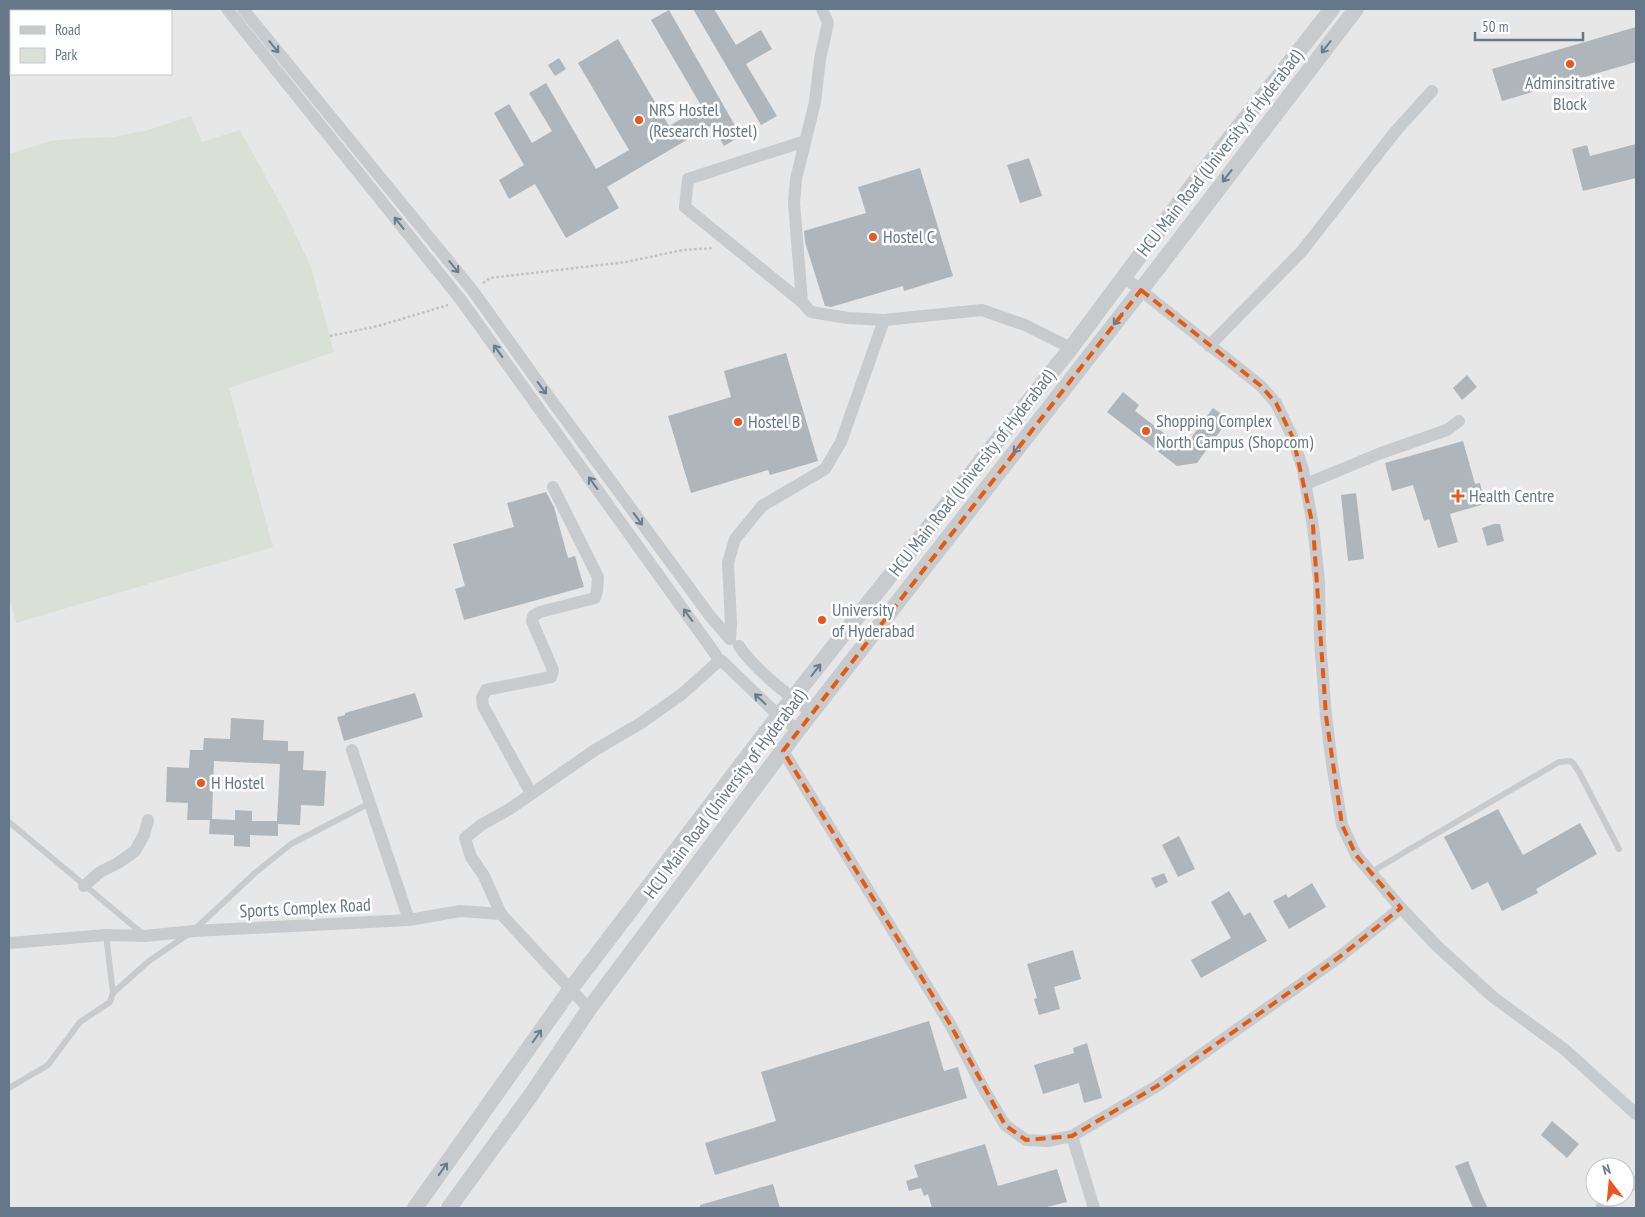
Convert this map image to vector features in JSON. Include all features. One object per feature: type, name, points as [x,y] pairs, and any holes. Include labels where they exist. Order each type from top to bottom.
[{"type":"street","points":[[227,9],[462,300],[719,659],[779,716],[798,730]]},
{"type":"street","points":[[243,9],[473,291],[710,616],[746,656],[793,699],[811,712]]},
{"type":"street","points":[[802,302],[794,203],[796,179],[815,102],[820,59],[828,23],[822,9]]},
{"type":"street","name":"HCU Main Road (University of Hyderabad)","points":[[415,1208],[570,990],[779,716],[1071,348],[1191,187],[1332,9]]},
{"type":"street","name":"HCU Main Road (University of Hyderabad)","points":[[449,1208],[531,1095],[589,1009],[811,712],[1356,9]]},
{"type":"street","points":[[1209,346],[1302,251],[1395,132],[1432,91]]},
{"type":"street","points":[[805,142],[688,179],[685,207],[802,302],[811,312],[848,318],[884,320],[982,310],[1025,325],[1071,348]]},
{"type":"street","points":[[1124,277],[1261,386],[1276,403],[1294,438],[1306,484],[1313,526],[1319,581],[1320,640],[1326,716],[1342,824],[1356,855],[1401,908],[1437,946],[1493,997],[1564,1049],[1636,1114]]},
{"type":"street","points":[[462,300],[473,291]]},
{"type":"street","points":[[719,659],[729,663],[736,660],[740,654],[735,642],[731,622],[728,563],[735,539],[762,506],[825,469],[841,442],[884,320]]},
{"type":"street","points":[[1306,484],[1381,453],[1447,430],[1460,421]]},
{"type":"street","points":[[531,793],[483,706],[482,698],[486,690],[551,677],[553,670],[532,621],[533,616],[540,612],[595,598],[598,577],[553,487]]},
{"type":"street","points":[[719,659],[716,647],[719,643],[726,639],[735,642]]},
{"type":"street","points":[[589,1009],[501,914],[484,876],[471,857],[465,838],[481,825],[508,810],[682,694],[719,659]]},
{"type":"street","points":[[352,750],[409,920]]},
{"type":"street","points":[[783,751],[950,1024],[982,1086],[1005,1125],[1026,1140],[1048,1141],[1072,1136],[1156,1086],[1338,958],[1401,908]]},
{"type":"street","points":[[84,886],[100,872],[135,852],[144,835],[148,820]]},
{"type":"street","name":"Sports Complex Road","points":[[9,943],[106,935],[145,936],[193,931],[409,920],[460,912],[501,914]]},
{"type":"street","points":[[1072,1136],[1094,1208]]},
{"type":"lane","points":[[1370,873],[1559,762],[1566,761],[1573,763],[1579,772],[1619,849]]},
{"type":"lane","points":[[113,993],[149,962],[193,931],[254,874],[291,844],[370,803]]},
{"type":"lane","points":[[9,822],[145,936]]},
{"type":"lane","points":[[9,1088],[48,1065],[80,1022],[110,1002],[113,993],[106,935]]},
{"type":"path","points":[[473,291],[490,278],[626,262],[683,250],[733,247]]},
{"type":"path","points":[[330,336],[419,315],[462,300]]},
{"type":"highlighted area","points":[[1141,290],[1261,386],[1276,403],[1293,438],[1313,526],[1326,716],[1342,825],[1356,855],[1401,908],[1338,958],[1157,1086],[1072,1136],[1026,1140],[1005,1125],[950,1024],[783,751]]},
{"type":"shaded area","name":"University of Hyderabad","points":[[9,9],[1636,9],[1636,1208],[9,1208]]},
{"type":"green space","points":[[191,116],[202,142],[240,130],[285,212],[311,267],[334,352],[229,388],[273,547],[16,623],[9,596],[9,154],[51,141],[115,137],[148,130]]},
{"type":"building","points":[[693,9],[714,9],[736,45],[761,30],[772,49],[746,64],[777,116],[761,125]]},
{"type":"building","name":"NRS Hostel (Research Hostel)","points":[[669,10],[741,136],[724,146],[712,125],[607,187],[619,208],[566,238],[535,184],[509,199],[499,180],[524,165],[494,113],[509,104],[532,143],[552,131],[529,93],[546,83],[596,169],[629,150],[578,63],[618,39],[669,126],[702,107],[651,20]]},
{"type":"building","name":"Adminsitrative Block","points":[[1636,27],[1636,62],[1502,101],[1492,69]]},
{"type":"building","points":[[559,58],[566,69],[555,76],[548,65]]},
{"type":"building","points":[[1636,144],[1636,178],[1583,191],[1572,149],[1587,145],[1590,156]]},
{"type":"building","points":[[1029,158],[1042,196],[1020,203],[1007,165]]},
{"type":"building","name":"Hostel C","points":[[920,168],[953,276],[904,291],[903,286],[831,307],[825,306],[805,242],[804,231],[866,213],[858,187]]},
{"type":"building","name":"Hostel B","points":[[786,353],[818,461],[770,475],[768,470],[691,493],[668,416],[731,397],[724,371]]},
{"type":"building","points":[[1467,375],[1477,387],[1462,400],[1453,388]]},
{"type":"building","name":"Shopping Complex North Campus (Shopcom)","points":[[1123,392],[1139,405],[1135,411],[1177,443],[1188,442],[1213,408],[1229,419],[1197,463],[1177,466],[1107,412]]},
{"type":"building","name":"Health Centre","points":[[1463,441],[1475,484],[1480,483],[1488,503],[1450,514],[1458,542],[1438,548],[1429,519],[1424,521],[1413,485],[1392,491],[1385,463]]},
{"type":"building","points":[[546,492],[554,507],[568,558],[575,556],[584,587],[464,620],[455,589],[465,586],[453,544],[514,527],[507,503]]},
{"type":"building","points":[[1356,493],[1364,559],[1348,561],[1341,495]]},
{"type":"building","points":[[1500,524],[1504,541],[1487,546],[1482,528]]},
{"type":"building","points":[[415,693],[423,717],[344,741],[337,717]]},
{"type":"building","name":"H Hostel","points":[[231,718],[264,720],[263,740],[288,741],[288,751],[304,751],[303,770],[326,771],[324,806],[301,805],[300,825],[278,824],[278,836],[250,835],[250,847],[234,846],[234,835],[209,834],[210,820],[187,820],[188,803],[166,802],[167,767],[189,768],[190,750],[203,750],[204,738],[230,739]],"holes":[[[214,761],[280,764],[277,821],[252,821],[252,811],[235,810],[235,820],[212,819]]]},
{"type":"building","points":[[1498,809],[1523,855],[1580,823],[1597,854],[1536,889],[1538,893],[1502,911],[1488,882],[1472,890],[1444,837]]},
{"type":"building","points":[[1179,836],[1195,869],[1178,877],[1162,845]]},
{"type":"building","points":[[1164,873],[1168,882],[1156,888],[1151,878]]},
{"type":"building","points":[[1312,883],[1326,907],[1289,929],[1273,901],[1286,894],[1288,898]]},
{"type":"building","points":[[1229,891],[1244,916],[1250,912],[1267,941],[1201,978],[1191,960],[1231,938],[1211,902]]},
{"type":"building","points":[[1073,950],[1081,979],[1054,987],[1060,1009],[1039,1015],[1034,999],[1037,998],[1027,964]]},
{"type":"building","points":[[929,1021],[944,1071],[958,1067],[967,1098],[715,1175],[705,1143],[776,1121],[761,1072]]},
{"type":"building","points":[[1087,1043],[1102,1098],[1084,1103],[1079,1083],[1043,1094],[1034,1065],[1074,1053],[1073,1048]]},
{"type":"building","points":[[1552,1121],[1579,1144],[1567,1158],[1541,1135]]},
{"type":"building","points":[[985,1144],[998,1186],[1057,1169],[1067,1202],[1043,1208],[932,1208],[928,1194],[924,1196],[921,1188],[909,1191],[906,1181],[918,1177],[914,1165]]},
{"type":"building","points":[[1468,1161],[1488,1208],[1473,1208],[1455,1166]]},
{"type":"building","points":[[773,1184],[780,1208],[700,1208],[700,1205]]},
{"type":"place","name":"Adminsitrative Block","points":[[1570,64]]},
{"type":"place","name":"NRS Hostel (Research Hostel)","points":[[639,120]]},
{"type":"place","name":"Hostel C","points":[[873,237]]},
{"type":"place","name":"Hostel B","points":[[738,422]]},
{"type":"place","name":"Shopping Complex North Campus (Shopcom)","points":[[1146,431]]},
{"type":"place","name":"Health Centre","points":[[1458,496]]},
{"type":"place","name":"University of Hyderabad","points":[[822,620]]},
{"type":"place","name":"H Hostel","points":[[201,783]]}]
